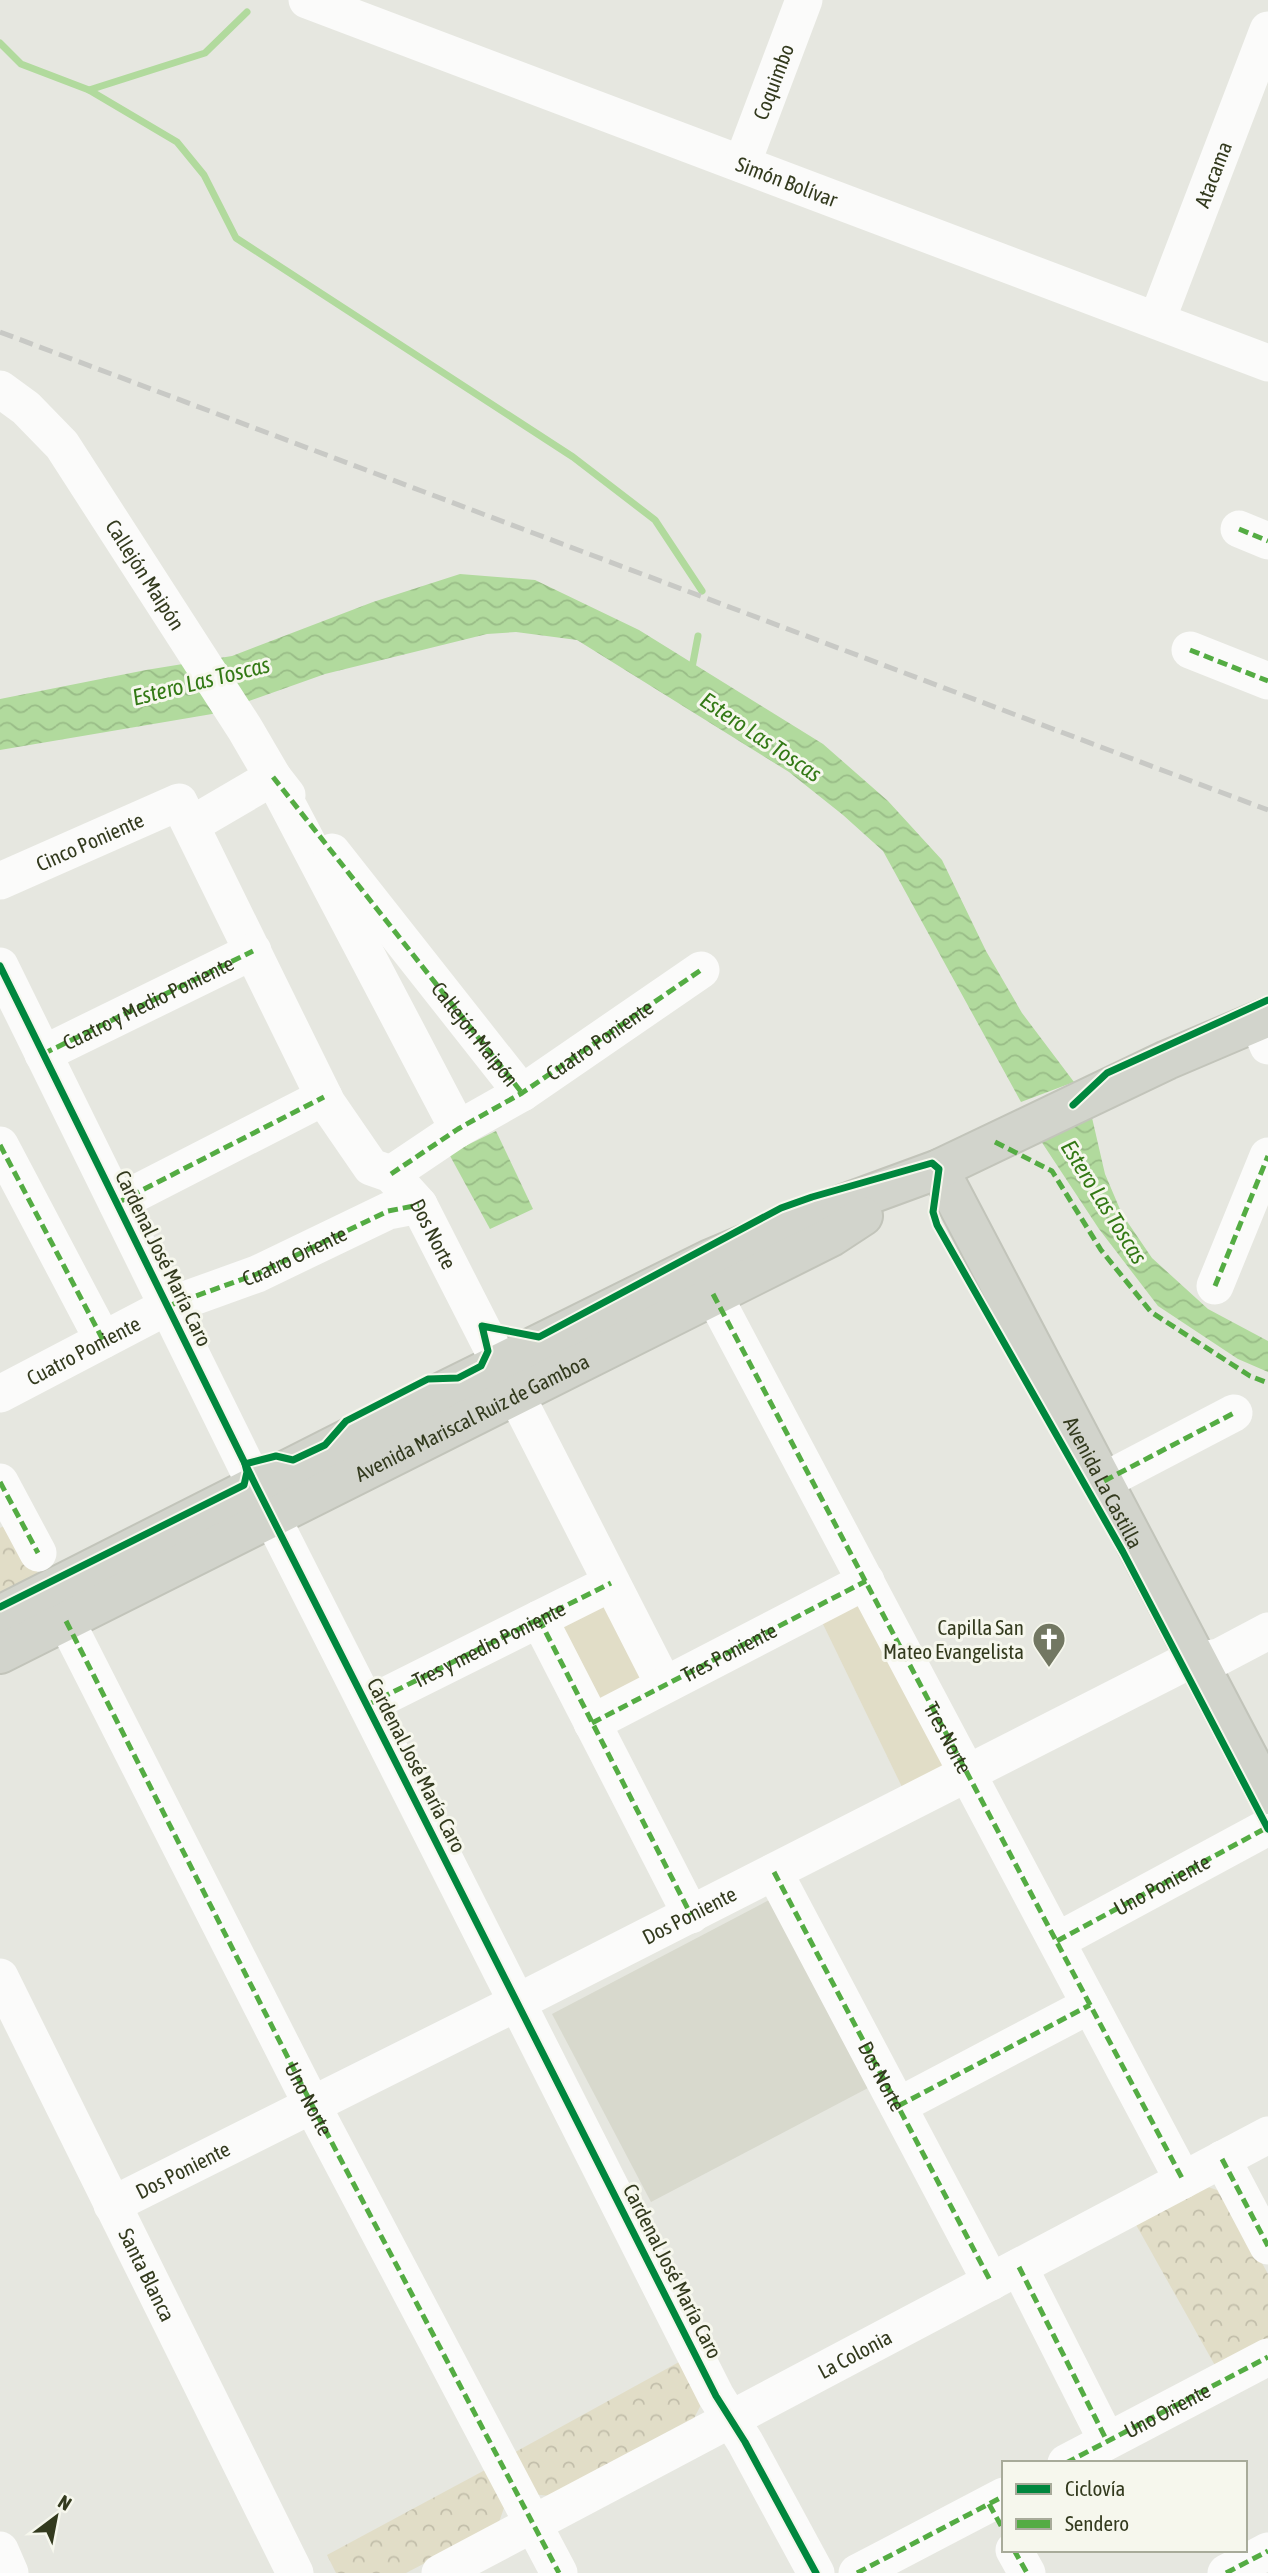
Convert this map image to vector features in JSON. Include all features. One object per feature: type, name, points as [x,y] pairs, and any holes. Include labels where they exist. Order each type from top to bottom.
[{"type":"main road","name":"Avenida Mariscal Ruiz de Gamboa","points":[[0,1615],[264,1501],[507,1379],[710,1259],[819,1213],[939,1169],[1167,1060],[1265,1028]]},
{"type":"main road","name":"Avenida Mariscal Ruiz de Gamboa","points":[[507,1379],[713,1294],[831,1237],[939,1169]]},
{"type":"main road","name":"Avenida La Castilla","points":[[939,1169],[1268,1795]]},
{"type":"main road","name":"Avenida Mariscal Ruiz de Gamboa","points":[[0,1654],[66,1621],[264,1501]]},
{"type":"street","name":"Coquimbo","points":[[742,164],[804,0]]},
{"type":"street","name":"Simón Bolívar","points":[[319,2],[1268,363]]},
{"type":"street","name":"Atacama","points":[[1157,320],[1268,30]]},
{"type":"street","name":"Callejón Maipón","points":[[0,389],[26,408],[62,445],[245,729],[273,777],[458,1129]]},
{"type":"street","points":[[1190,650],[1268,681]]},
{"type":"street","name":"Callejón Maipón","points":[[273,777],[522,1093]]},
{"type":"street","name":"Cinco Poniente","points":[[0,881],[185,813],[273,777]]},
{"type":"street","name":"Dos Norte","points":[[185,813],[324,1097],[371,1167],[391,1174],[419,1206],[664,1685]]},
{"type":"street","name":"Cuatro y Medio Poniente","points":[[43,1054],[253,951]]},
{"type":"street","name":"Cardenal José María Caro","points":[[0,966],[264,1501],[716,2396],[746,2442],[816,2573]]},
{"type":"street","name":"Cuatro Poniente","points":[[391,1174],[458,1129],[522,1093],[701,970]]},
{"type":"street","points":[[117,1203],[324,1097]]},
{"type":"street","points":[[0,1145],[103,1340]]},
{"type":"street","points":[[1216,1286],[1268,1156]]},
{"type":"street","name":"Cuatro Oriente","points":[[168,1306],[257,1274],[388,1211],[419,1206]]},
{"type":"street","name":"Tres Norte","points":[[713,1294],[1183,2180]]},
{"type":"street","name":"Cuatro Poniente","points":[[0,1394],[168,1306]]},
{"type":"street","points":[[1104,1481],[1234,1413]]},
{"type":"street","points":[[4,1502],[38,1553]]},
{"type":"street","name":"Tres Poniente","points":[[592,1723],[866,1581]]},
{"type":"street","name":"Tres y medio Poniente","points":[[367,1705],[611,1583]]},
{"type":"street","points":[[539,1619],[691,1915]]},
{"type":"street","name":"Uno Norte","points":[[66,1621],[312,2105],[559,2573]]},
{"type":"street","name":"Dos Poniente","points":[[113,2205],[518,2003],[1182,1664],[1219,1657],[1268,1631]]},
{"type":"street","name":"Uno Poniente","points":[[1057,1941],[1268,1827]]},
{"type":"street","name":"Dos Norte","points":[[774,1872],[898,2106],[1107,2441]]},
{"type":"street","name":"Santa Blanca","points":[[0,1977],[295,2573]]},
{"type":"street","points":[[898,2106],[1090,2005]]},
{"type":"street","name":"La Colonia","points":[[440,2573],[1268,2135]]},
{"type":"street","points":[[1222,2159],[1268,2246]]},
{"type":"street","name":"Uno Oriente","points":[[1070,2461],[1268,2357]]},
{"type":"street","points":[[857,2573],[999,2510]]},
{"type":"street","points":[[0,2550],[10,2573]]},
{"type":"street","points":[[1226,2573],[1268,2550]]},
{"type":"street","points":[[1015,2552],[1027,2573]]},
{"type":"shaded area","points":[[769,1900],[868,2088],[651,2202],[552,2014]]},
{"type":"green space","points":[[11,1522],[41,1579],[0,1598],[0,1528]]},
{"type":"green space","points":[[868,1598],[948,1765],[902,1787],[821,1620]]},
{"type":"green space","points":[[605,1604],[645,1681],[598,1705],[558,1628]]},
{"type":"green space","points":[[1202,2185],[1223,2192],[1268,2274],[1268,2341],[1217,2369],[1135,2223]]},
{"type":"green space","points":[[679,2362],[703,2401],[692,2422],[551,2496],[531,2494],[506,2457]]},
{"type":"green space","points":[[485,2470],[505,2505],[498,2525],[406,2573],[336,2573],[327,2555]]},
{"type":"water","name":"Estero Las Toscas","points":[[460,574],[535,580],[639,630],[823,744],[888,801],[942,860],[986,951],[1022,1013],[1074,1082],[1021,1102],[883,851],[789,772],[577,640],[516,632],[487,634],[325,674],[212,714],[0,750],[0,699],[232,656],[373,602]]},
{"type":"water","name":"Estero Las Toscas","points":[[1090,1109],[1105,1174],[1122,1214],[1152,1258],[1208,1309],[1268,1341],[1268,1372],[1238,1359],[1158,1306],[1099,1229],[1037,1135]]},
{"type":"water","points":[[496,1131],[533,1209],[490,1229],[449,1154]]},
{"type":"waterway","points":[[89,90],[205,53],[247,12]]},
{"type":"waterway","points":[[0,43],[21,64],[89,90],[177,142],[204,175],[236,238],[573,457],[655,520],[702,591]]},
{"type":"waterway","points":[[691,673],[698,636]]},
{"type":"railway","points":[[0,332],[1268,810]]},
{"type":"marked path","points":[[1239,529],[1268,541]]},
{"type":"marked path","points":[[1190,650],[1268,681]]},
{"type":"marked path","points":[[273,777],[522,1093]]},
{"type":"marked path","points":[[43,1054],[253,951]]},
{"type":"marked path","points":[[391,1174],[458,1129],[522,1093],[701,970]]},
{"type":"marked path","points":[[117,1203],[324,1097]]},
{"type":"marked path","points":[[995,1142],[1052,1171],[1101,1250],[1151,1312],[1250,1376],[1268,1383]]},
{"type":"marked path","points":[[0,1145],[103,1340]]},
{"type":"marked path","points":[[1215,1286],[1268,1156]]},
{"type":"marked path","points":[[168,1306],[257,1274],[388,1211],[419,1205]]},
{"type":"marked path","points":[[713,1294],[1183,2180]]},
{"type":"marked path","points":[[1104,1481],[1234,1413]]},
{"type":"marked path","points":[[0,1482],[38,1553]]},
{"type":"marked path","points":[[592,1723],[866,1581]]},
{"type":"marked path","points":[[367,1705],[611,1583]]},
{"type":"marked path","points":[[539,1619],[691,1915]]},
{"type":"marked path","points":[[66,1621],[312,2105],[559,2573]]},
{"type":"marked path","points":[[1057,1941],[1268,1827]]},
{"type":"marked path","points":[[774,1872],[991,2282]]},
{"type":"marked path","points":[[898,2106],[1090,2005]]},
{"type":"marked path","points":[[1222,2159],[1268,2246]]},
{"type":"marked path","points":[[1019,2267],[1107,2441]]},
{"type":"marked path","points":[[1070,2461],[1268,2357]]},
{"type":"marked path","points":[[857,2573],[1002,2497]]},
{"type":"marked path","points":[[989,2504],[1002,2527]]},
{"type":"marked path","points":[[1226,2573],[1268,2551]]},
{"type":"marked path","points":[[1015,2552],[1027,2573]]},
{"type":"cycle path","points":[[0,966],[256,1486],[716,2396],[745,2442],[816,2573]]},
{"type":"cycle path","points":[[1073,1105],[1107,1073],[1268,1000]]},
{"type":"cycle path","points":[[0,1607],[244,1485],[247,1472],[245,1464],[276,1456],[293,1460],[325,1445],[346,1421],[428,1379],[458,1378],[481,1366],[488,1351],[482,1326],[539,1337],[781,1208],[932,1163],[939,1169],[933,1212],[937,1225],[1123,1552],[1268,1829]]},
{"type":"place","name":"Capilla San Mateo Evangelista","points":[[1049,1669]]}]
